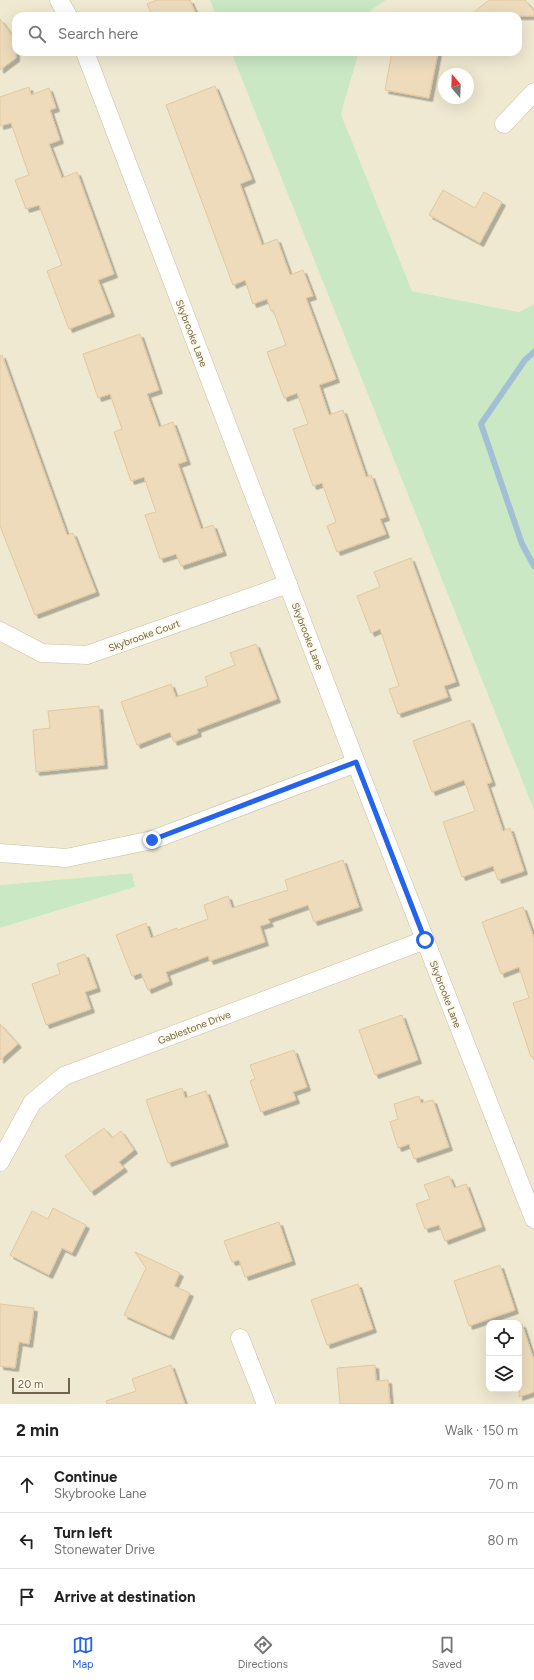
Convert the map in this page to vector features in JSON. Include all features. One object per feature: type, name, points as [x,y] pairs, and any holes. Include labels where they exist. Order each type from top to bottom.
[{"type":"street","points":[[59,0],[66,12]]},
{"type":"street","name":"Skybrooke Lane","points":[[87,56],[356,762],[534,1219]]},
{"type":"street","points":[[504,124],[534,92]]},
{"type":"street","name":"Skybrooke Court","points":[[0,631],[42,653],[87,655],[288,584]]},
{"type":"street","points":[[0,853],[66,858],[152,840],[356,762]]},
{"type":"street","name":"Gablestone Drive","points":[[0,1162],[32,1103],[64,1076],[425,940]]},
{"type":"street","points":[[240,1338],[266,1404]]},
{"type":"shaded area","points":[[0,0],[210,0],[214,12],[12,12],[12,56],[233,56],[534,810],[534,1404],[0,1404],[0,928],[135,887],[132,873],[0,885]]},
{"type":"shaded area","points":[[386,0],[534,0],[534,304],[519,312],[412,291],[341,114],[358,56],[522,56],[522,12],[370,12]]},
{"type":"green space","points":[[210,0],[386,0],[370,12],[214,12]]},
{"type":"green space","points":[[233,56],[358,56],[341,114],[412,291],[519,312],[534,304],[534,810]]},
{"type":"green space","points":[[132,873],[135,887],[0,928],[0,885]]},
{"type":"building","points":[[157,0],[190,0],[195,12],[150,12],[147,4]]},
{"type":"building","points":[[489,0],[525,0],[534,11],[534,16],[522,16],[522,12],[474,12]]},
{"type":"building","points":[[0,19],[12,36],[12,56],[16,56],[16,58],[0,70]]},
{"type":"building","points":[[391,56],[437,56],[429,98],[385,90]]},
{"type":"building","points":[[215,86],[252,179],[240,184],[262,245],[277,239],[290,275],[303,270],[313,296],[306,298],[336,379],[319,385],[329,415],[343,410],[366,477],[371,475],[386,517],[380,519],[386,534],[337,552],[327,526],[336,522],[322,483],[313,486],[293,429],[308,424],[297,393],[284,398],[267,352],[286,345],[273,310],[271,311],[267,299],[253,304],[245,280],[233,285],[166,105]]},
{"type":"building","points":[[29,87],[31,95],[49,88],[56,108],[50,110],[60,140],[49,144],[62,178],[77,172],[114,274],[98,280],[111,313],[69,329],[47,271],[62,265],[39,205],[26,209],[15,180],[29,175],[11,123],[0,126],[0,97]]},
{"type":"building","points":[[443,190],[475,208],[484,192],[502,202],[480,243],[429,215]]},
{"type":"building","points":[[140,334],[159,390],[147,394],[159,427],[173,422],[187,461],[178,464],[201,529],[213,525],[223,552],[181,566],[176,554],[160,559],[145,515],[156,512],[144,477],[131,481],[114,432],[122,429],[110,394],[98,398],[83,354]]},
{"type":"building","points":[[2,355],[67,535],[73,533],[96,592],[35,615],[0,526],[0,356]]},
{"type":"building","points":[[411,558],[456,682],[444,686],[448,697],[398,714],[389,689],[399,686],[380,629],[371,633],[357,596],[380,587],[374,572]]},
{"type":"building","points":[[256,644],[277,699],[197,729],[198,733],[174,742],[170,732],[137,745],[121,702],[171,684],[176,697],[208,686],[205,677],[235,665],[230,653]]},
{"type":"building","points":[[99,706],[104,765],[36,772],[33,730],[50,728],[48,711]]},
{"type":"building","points":[[470,720],[492,782],[487,784],[503,831],[510,828],[524,871],[498,880],[493,866],[462,877],[443,822],[475,811],[464,780],[432,792],[413,741]]},
{"type":"building","points":[[343,860],[359,907],[314,922],[308,905],[268,919],[270,923],[260,926],[265,942],[210,961],[208,956],[166,972],[169,981],[148,990],[141,973],[132,976],[116,935],[146,923],[151,938],[177,928],[178,930],[208,919],[204,905],[228,896],[232,908],[288,890],[285,880]]},
{"type":"building","points":[[523,907],[534,938],[534,1057],[531,1057],[513,1003],[529,998],[519,967],[501,974],[482,922]]},
{"type":"building","points":[[85,954],[97,988],[85,992],[91,1009],[46,1025],[32,984],[60,974],[57,964]]},
{"type":"building","points":[[402,1015],[418,1060],[375,1075],[359,1030]]},
{"type":"building","points":[[0,1024],[18,1044],[0,1060]]},
{"type":"building","points":[[294,1050],[307,1087],[293,1092],[296,1100],[261,1112],[250,1081],[255,1079],[250,1065]]},
{"type":"building","points":[[182,1088],[185,1098],[206,1091],[225,1143],[168,1163],[146,1100]]},
{"type":"building","points":[[419,1096],[421,1103],[433,1100],[449,1147],[414,1159],[409,1144],[398,1148],[390,1122],[398,1119],[394,1104]]},
{"type":"building","points":[[104,1128],[112,1138],[121,1131],[134,1150],[119,1162],[124,1168],[91,1192],[65,1156]]},
{"type":"building","points":[[449,1176],[454,1188],[466,1184],[482,1227],[445,1241],[439,1225],[425,1229],[416,1204],[430,1199],[424,1185]]},
{"type":"building","points":[[53,1208],[86,1225],[72,1253],[62,1248],[49,1275],[10,1255],[32,1211],[48,1219]]},
{"type":"building","points":[[279,1222],[292,1261],[245,1277],[239,1260],[232,1262],[224,1241]]},
{"type":"building","points":[[135,1252],[180,1273],[174,1286],[190,1293],[170,1336],[124,1315],[146,1268]]},
{"type":"building","points":[[500,1265],[515,1310],[469,1326],[454,1281]]},
{"type":"building","points":[[358,1284],[373,1329],[327,1345],[311,1300]]},
{"type":"building","points":[[0,1304],[34,1308],[29,1344],[19,1342],[15,1368],[0,1366]]},
{"type":"building","points":[[522,1324],[534,1360],[534,1392],[519,1397],[519,1392],[522,1392]]},
{"type":"building","points":[[171,1365],[185,1404],[107,1404],[106,1401],[136,1391],[132,1379]]},
{"type":"building","points":[[375,1365],[376,1381],[388,1380],[390,1404],[340,1404],[337,1368]]},
{"type":"waterway","points":[[534,352],[525,360],[481,424],[522,544],[534,566]]},
{"type":"route","points":[[152,840],[356,762],[425,940]]}]
